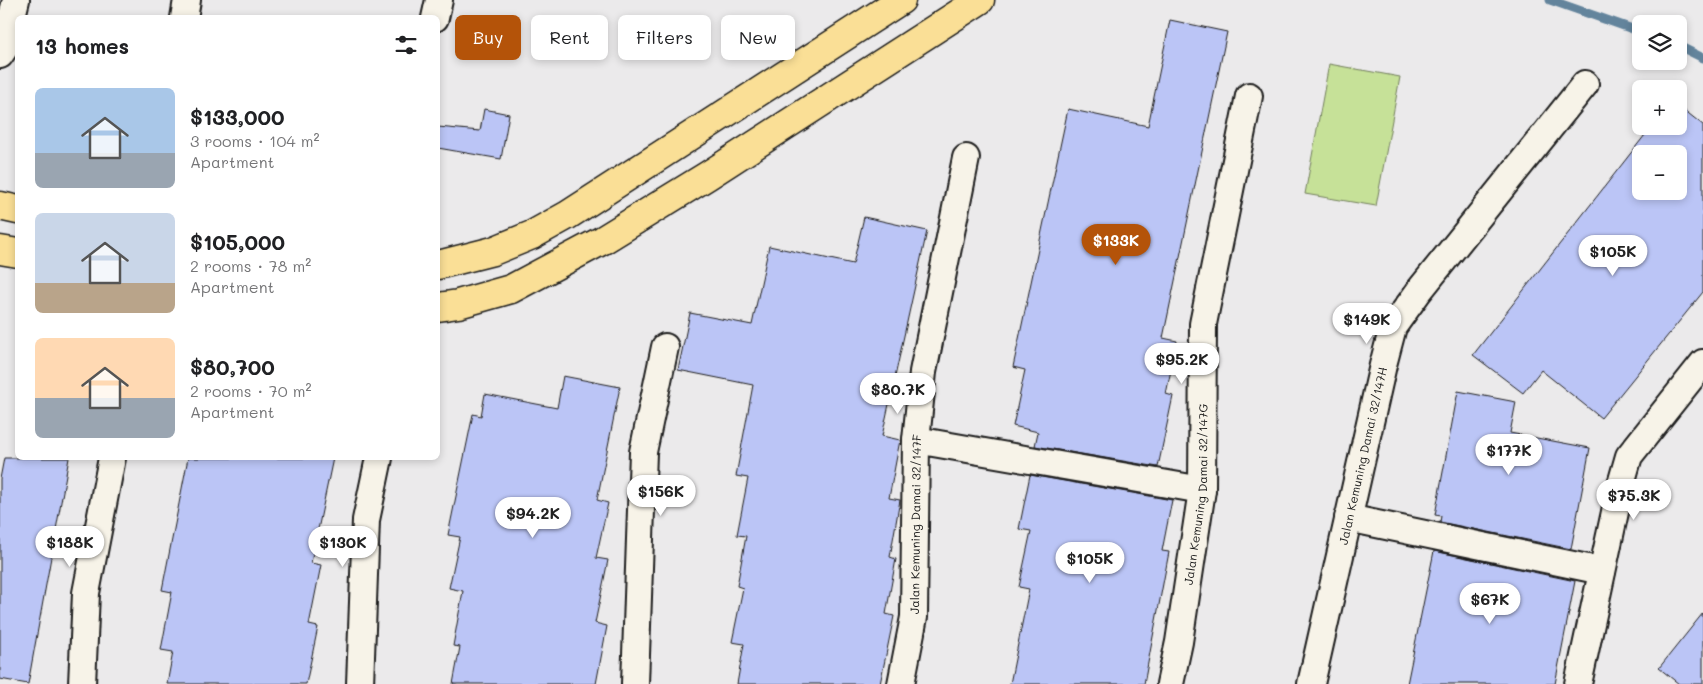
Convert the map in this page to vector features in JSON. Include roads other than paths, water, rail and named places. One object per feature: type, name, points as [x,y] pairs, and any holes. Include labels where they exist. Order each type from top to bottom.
[{"type":"highway","points":[[440,264],[493,251],[532,236],[568,215],[901,0]]},
{"type":"highway","points":[[440,307],[458,304],[510,289],[603,240],[707,176],[980,0]]},
{"type":"highway","points":[[0,206],[15,209]]},
{"type":"highway","points":[[0,250],[15,252]]},
{"type":"street","points":[[0,56],[4,49],[16,0]]},
{"type":"street","points":[[184,15],[187,0]]},
{"type":"street","points":[[436,15],[438,0]]},
{"type":"street","name":"Jalan Kemuning Damai 32/147H","points":[[1311,684],[1393,327],[1419,290],[1585,84]]},
{"type":"street","name":"Jalan Kemuning Damai 32/147G","points":[[1170,684],[1179,642],[1202,490],[1203,324],[1248,96]]},
{"type":"street","name":"Jalan Kemuning Damai 32/147F","points":[[901,684],[914,617],[916,440],[923,372],[966,158]]},
{"type":"street","points":[[635,684],[643,452],[665,347]]},
{"type":"street","points":[[1578,684],[1621,484],[1629,456],[1703,364]]},
{"type":"street","points":[[916,440],[1202,490]]},
{"type":"street","points":[[82,684],[86,593],[112,460]]},
{"type":"street","points":[[360,684],[366,520],[379,460]]},
{"type":"street","points":[[1348,518],[1602,571]]},
{"type":"waterway","points":[[1550,0],[1632,29]]},
{"type":"waterway","points":[[1687,50],[1703,58]]}]
